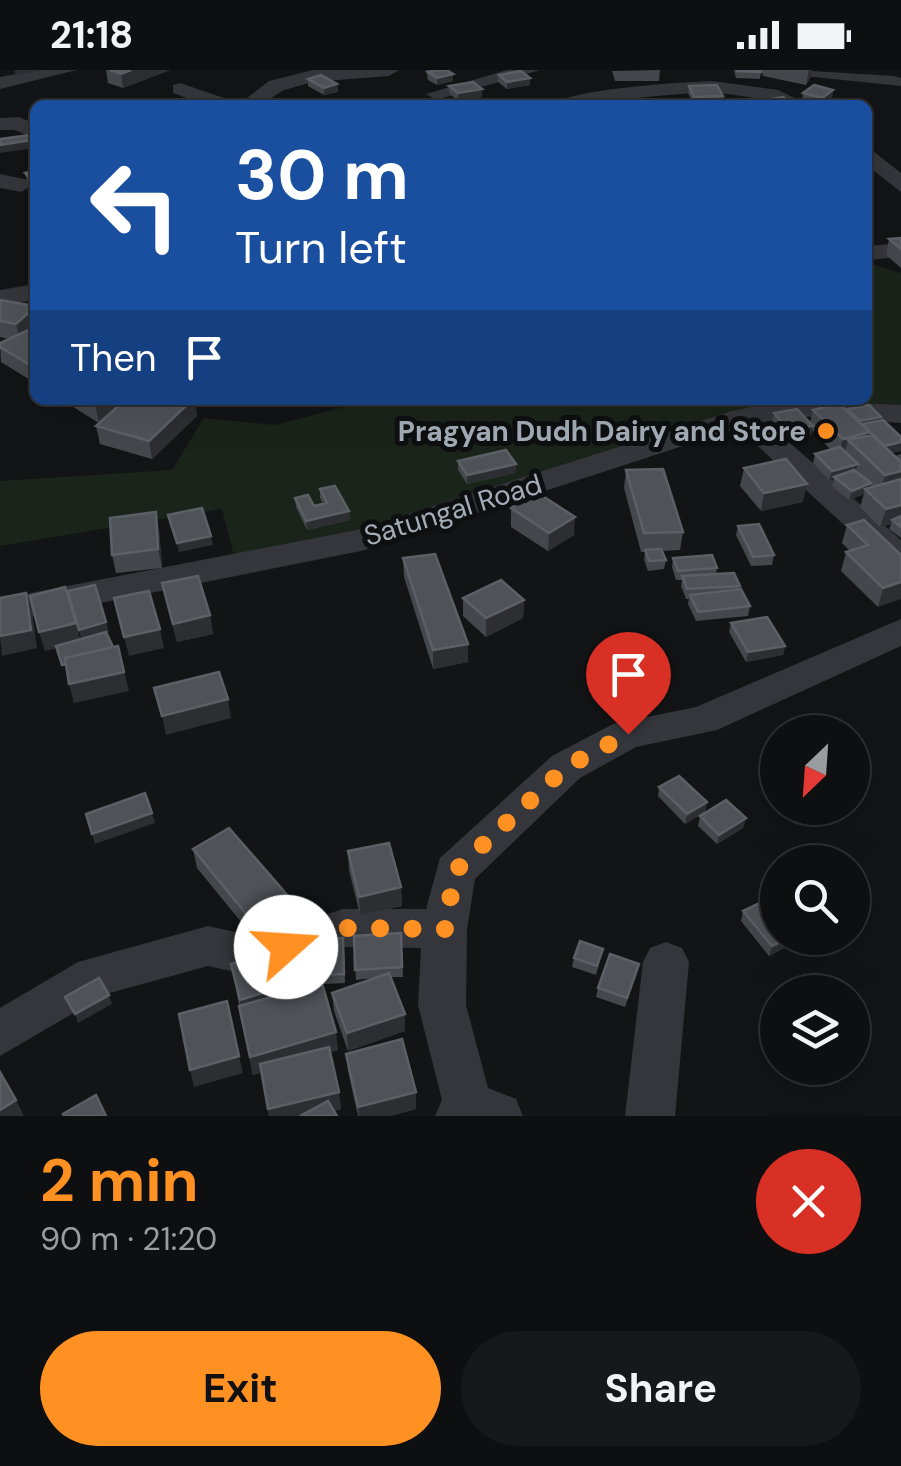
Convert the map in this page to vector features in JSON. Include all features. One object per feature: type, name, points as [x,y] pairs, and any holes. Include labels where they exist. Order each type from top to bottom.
[{"type":"street","points":[[0,83],[67,70]]},
{"type":"street","points":[[253,100],[266,88],[290,81],[342,72],[389,70],[445,100],[530,70]]},
{"type":"street","points":[[804,70],[898,82]]},
{"type":"street","points":[[583,100],[691,74],[786,100]]},
{"type":"street","points":[[870,97],[898,82]]},
{"type":"street","points":[[180,89],[212,100]]},
{"type":"street","points":[[0,124],[19,123],[30,131]]},
{"type":"street","points":[[872,158],[901,185]]},
{"type":"street","points":[[872,253],[901,250]]},
{"type":"street","points":[[0,298],[30,293]]},
{"type":"street","name":"Satungal Road","points":[[0,610],[186,570],[360,540],[743,417],[798,408],[901,414]]},
{"type":"street","points":[[743,417],[901,558]]},
{"type":"street","points":[[476,1112],[442,1005],[445,929],[455,871],[566,767],[628,734],[703,720],[901,630]]},
{"type":"street","points":[[0,1034],[94,977],[208,946],[258,957],[343,928],[445,929]]},
{"type":"street","points":[[650,1116],[666,962]]},
{"type":"shaded area","points":[[872,266],[901,273],[901,412],[844,405],[872,405]]},
{"type":"shaded area","points":[[351,405],[773,405],[357,534],[234,556],[222,509],[0,546],[0,481],[172,470],[204,418],[275,425]]},
{"type":"building","points":[[521,71],[530,78],[507,82],[499,75]]},
{"type":"building","points":[[428,72],[453,74],[437,78]]},
{"type":"building","points":[[321,75],[337,84],[324,88],[308,79]]},
{"type":"building","points":[[473,82],[482,89],[458,93],[449,86]]},
{"type":"building","points":[[717,85],[723,96],[694,97],[689,86]]},
{"type":"building","points":[[814,85],[833,90],[822,98],[803,93]]},
{"type":"building","points":[[30,135],[30,140],[0,145],[0,139]]},
{"type":"building","points":[[901,238],[901,249],[889,239]]},
{"type":"building","points":[[0,300],[30,305],[30,311],[16,324],[0,321]]},
{"type":"building","points":[[30,329],[30,365],[0,347],[0,343]]},
{"type":"building","points":[[119,405],[187,405],[149,441],[96,426]]},
{"type":"building","points":[[840,405],[870,432],[843,439],[813,410]]},
{"type":"building","points":[[869,405],[881,417],[860,421],[848,409]]},
{"type":"building","points":[[797,409],[813,426],[789,430],[774,413]]},
{"type":"building","points":[[883,420],[901,437],[901,442],[884,446],[862,424]]},
{"type":"building","points":[[872,435],[901,462],[901,471],[885,475],[848,440]]},
{"type":"building","points":[[840,447],[858,464],[832,471],[815,454]]},
{"type":"building","points":[[506,450],[516,464],[467,475],[458,461]]},
{"type":"building","points":[[786,459],[807,484],[764,493],[744,468]]},
{"type":"building","points":[[663,469],[683,532],[644,533],[626,470]]},
{"type":"building","points":[[854,470],[871,483],[852,491],[834,477]]},
{"type":"building","points":[[901,479],[901,505],[886,509],[865,489]]},
{"type":"building","points":[[335,486],[349,511],[306,521],[295,498],[308,495],[314,506],[327,503],[320,489]]},
{"type":"building","points":[[538,493],[575,517],[549,533],[511,508]]},
{"type":"building","points":[[202,508],[211,536],[177,543],[168,515]]},
{"type":"building","points":[[156,512],[158,549],[112,555],[110,518]]},
{"type":"building","points":[[864,520],[901,555],[901,582],[883,588],[846,552],[868,545],[847,525]]},
{"type":"building","points":[[759,524],[774,555],[753,557],[738,526]]},
{"type":"building","points":[[661,549],[666,560],[649,561],[645,550]]},
{"type":"building","points":[[435,554],[468,644],[433,650],[403,558]]},
{"type":"building","points":[[712,555],[717,568],[678,571],[673,558]]},
{"type":"building","points":[[734,573],[740,586],[687,589],[682,576]]},
{"type":"building","points":[[198,576],[210,615],[173,624],[162,583]]},
{"type":"building","points":[[501,580],[524,600],[486,618],[463,598]]},
{"type":"building","points":[[95,585],[106,622],[79,630],[68,591]]},
{"type":"building","points":[[65,587],[76,623],[39,632],[30,596]]},
{"type":"building","points":[[741,589],[750,606],[698,612],[690,595]]},
{"type":"building","points":[[149,591],[160,629],[124,637],[114,598]]},
{"type":"building","points":[[26,593],[31,630],[0,636],[0,598]]},
{"type":"building","points":[[767,617],[785,646],[748,652],[731,623]]},
{"type":"building","points":[[106,632],[113,647],[65,658],[66,664],[62,665],[56,646]]},
{"type":"building","points":[[118,646],[124,672],[69,684],[65,658]]},
{"type":"building","points":[[219,672],[228,699],[162,716],[154,688]]},
{"type":"building","points":[[679,776],[707,802],[687,814],[659,787]]},
{"type":"building","points":[[145,793],[152,813],[92,834],[86,814]]},
{"type":"building","points":[[726,800],[746,818],[719,835],[700,816]]},
{"type":"building","points":[[229,828],[289,897],[252,921],[193,849]]},
{"type":"building","points":[[389,843],[401,887],[359,897],[348,851]]},
{"type":"building","points":[[760,903],[760,932],[743,911]]},
{"type":"building","points":[[401,933],[402,967],[355,970],[354,936]]},
{"type":"building","points":[[343,938],[344,974],[292,976],[292,941]]},
{"type":"building","points":[[580,941],[603,949],[597,966],[574,958]]},
{"type":"building","points":[[266,954],[275,989],[240,1000],[231,964]]},
{"type":"building","points":[[610,954],[639,964],[627,998],[598,988]]},
{"type":"building","points":[[389,973],[405,1014],[347,1033],[332,993]]},
{"type":"building","points":[[99,978],[109,995],[75,1014],[65,997]]},
{"type":"building","points":[[322,983],[336,1032],[250,1057],[239,1006]]},
{"type":"building","points":[[227,1001],[239,1056],[190,1070],[179,1014]]},
{"type":"building","points":[[402,1039],[416,1092],[358,1107],[346,1054]]},
{"type":"building","points":[[329,1047],[339,1092],[268,1109],[260,1064]]},
{"type":"building","points":[[0,1072],[16,1100],[0,1110]]},
{"type":"building","points":[[96,1095],[106,1116],[64,1116],[63,1114]]},
{"type":"building","points":[[328,1101],[337,1116],[300,1116]]},
{"type":"place","name":"Pragyan Dudh Dairy and Store","points":[[826,431]]},
{"type":"route","points":[[286,947],[343,928],[445,929],[455,871],[566,767],[628,734]]}]
